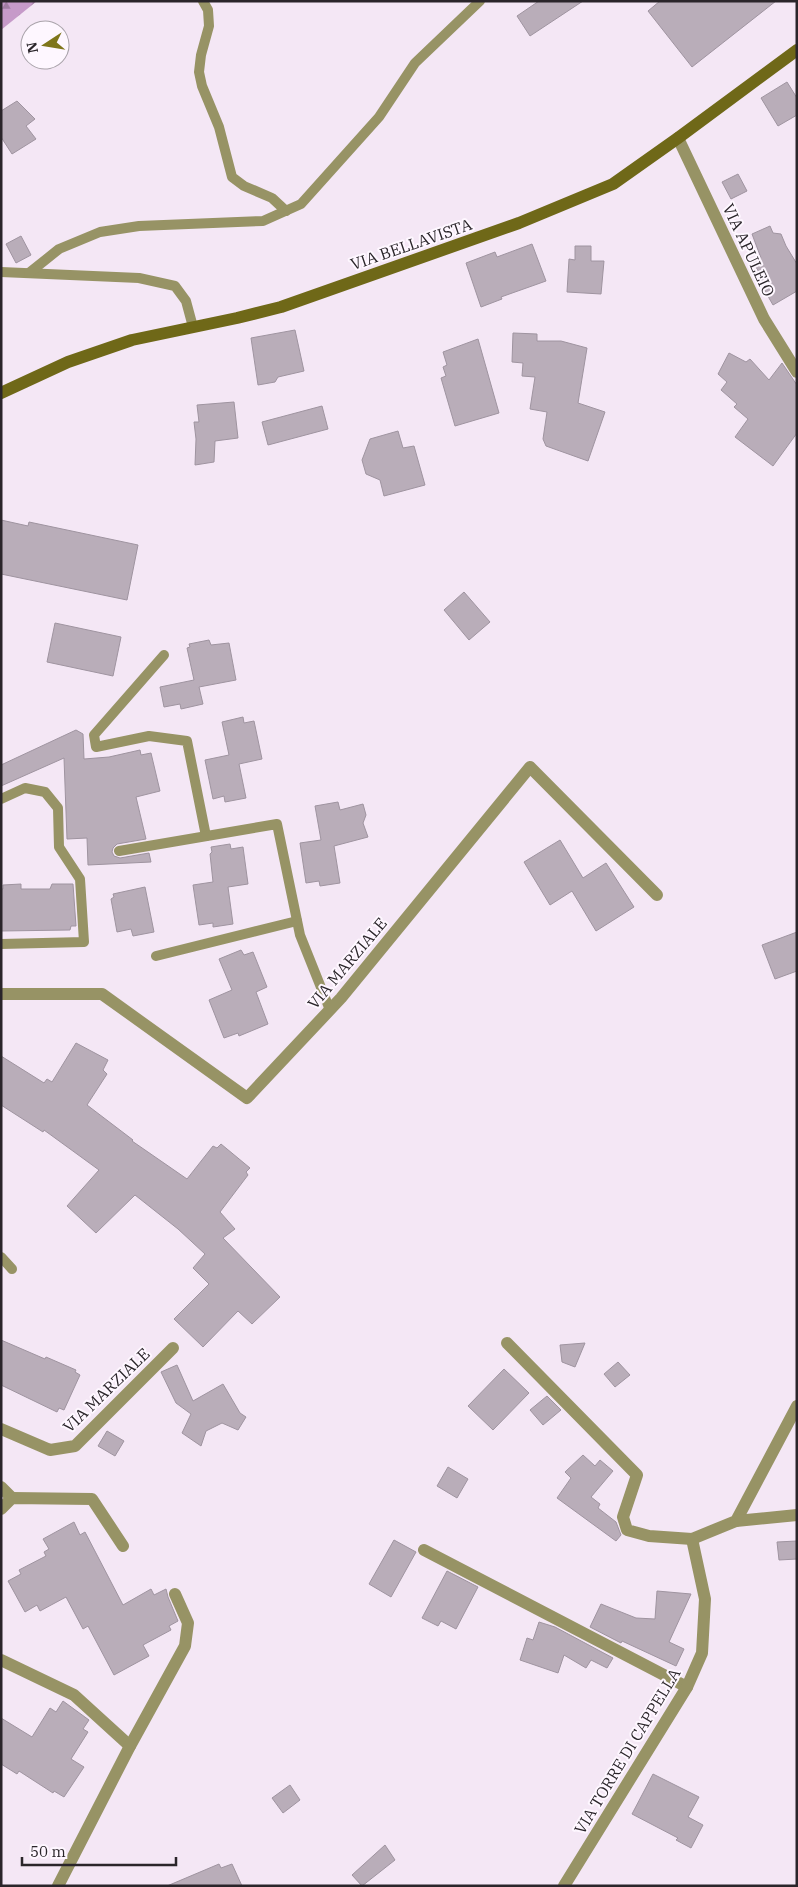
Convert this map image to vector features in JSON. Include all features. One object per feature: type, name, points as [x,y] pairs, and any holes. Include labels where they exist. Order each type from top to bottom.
[{"type":"street","name":"VIA BELLAVISTA","points":[[1,393],[68,362],[132,340],[281,307],[519,223],[613,184],[797,50]]},
{"type":"street","name":"VIA APULEIO","points":[[678,138],[764,319],[797,372]]},
{"type":"street","name":"VIA MARZIALE","points":[[1,994],[102,994],[247,1098],[330,1010],[530,767],[657,894]]},
{"type":"street","points":[[506,1343],[637,1475],[623,1517],[627,1530],[649,1536],[692,1539],[736,1521],[797,1515]]},
{"type":"street","name":"VIA MARZIALE","points":[[1,1429],[50,1450],[75,1446],[173,1348]]},
{"type":"street","points":[[736,1521],[797,1406]]},
{"type":"street","points":[[1,1487],[12,1498],[92,1498],[123,1546]]},
{"type":"street","points":[[1,1509],[12,1498]]},
{"type":"street","name":"VIA TORRE DI CAPPELLA","points":[[564,1886],[688,1686],[702,1653],[704,1599],[692,1539]]},
{"type":"street","points":[[424,1550],[688,1686]]},
{"type":"street","points":[[58,1886],[130,1746],[185,1646],[188,1623],[175,1594]]},
{"type":"street","points":[[1,1660],[74,1695],[130,1746]]},
{"type":"lane","points":[[203,1],[208,10],[209,26],[201,55],[199,72],[202,86],[219,127],[232,177],[244,186],[272,198],[286,211]]},
{"type":"lane","points":[[29,273],[60,249],[100,232],[138,226],[263,221],[301,204],[379,117],[415,64],[480,1]]},
{"type":"lane","points":[[1,272],[139,278],[175,286],[186,301],[193,328]]},
{"type":"lane","points":[[164,655],[94,735],[96,748],[149,736],[187,741],[206,836]]},
{"type":"lane","points":[[1,799],[25,788],[45,792],[58,808],[59,847],[80,879],[84,942],[1,944]]},
{"type":"lane","points":[[119,851],[278,824],[300,935],[330,1010]]},
{"type":"lane","points":[[156,956],[297,921]]},
{"type":"lane","points":[[1,1257],[12,1269]]},
{"type":"green space","points":[[1,1],[37,1],[1,30]]},
{"type":"building","points":[[539,1],[583,1],[530,36],[517,16]]},
{"type":"building","points":[[660,1],[776,1],[692,67],[648,11]]},
{"type":"building","points":[[787,82],[797,98],[797,115],[778,126],[761,98]]},
{"type":"building","points":[[17,101],[35,119],[26,126],[36,139],[12,154],[1,137],[1,111]]},
{"type":"building","points":[[738,174],[747,191],[731,199],[722,182]]},
{"type":"building","points":[[770,226],[773,233],[781,234],[797,264],[797,291],[773,305],[758,279],[761,277],[753,261],[761,258],[752,234]]},
{"type":"building","points":[[21,236],[31,255],[16,263],[6,244]]},
{"type":"building","points":[[532,244],[546,281],[501,297],[502,299],[481,307],[466,263],[495,252],[497,257]]},
{"type":"building","points":[[575,246],[591,246],[591,261],[604,261],[601,294],[567,292],[569,259],[575,260]]},
{"type":"building","points":[[295,330],[304,371],[278,377],[275,382],[258,385],[251,338]]},
{"type":"building","points":[[513,333],[537,334],[537,341],[561,341],[587,348],[578,403],[605,412],[588,461],[546,446],[543,439],[547,412],[530,409],[535,377],[522,376],[523,363],[512,362]]},
{"type":"building","points":[[478,339],[499,413],[455,426],[441,378],[446,376],[443,367],[447,365],[443,352]]},
{"type":"building","points":[[729,353],[746,362],[750,359],[769,380],[782,363],[797,385],[797,433],[773,466],[735,437],[748,419],[734,407],[737,404],[721,390],[727,382],[718,374]]},
{"type":"building","points":[[234,402],[238,438],[215,441],[214,462],[195,465],[196,439],[194,422],[199,422],[197,405]]},
{"type":"building","points":[[322,406],[328,429],[268,445],[262,422]]},
{"type":"building","points":[[398,431],[403,448],[414,446],[425,485],[384,496],[380,480],[366,474],[362,460],[370,439]]},
{"type":"building","points":[[1,520],[28,526],[29,522],[138,545],[127,600],[1,574]]},
{"type":"building","points":[[464,592],[490,622],[469,640],[444,610]]},
{"type":"building","points":[[55,623],[121,637],[113,676],[47,662]]},
{"type":"building","points":[[209,640],[211,645],[229,643],[236,680],[199,687],[203,704],[181,709],[180,704],[164,707],[160,687],[194,680],[187,648],[190,647],[189,644]]},
{"type":"building","points":[[243,717],[244,723],[254,721],[262,759],[239,764],[246,798],[225,802],[224,796],[213,799],[205,760],[229,755],[222,722]]},
{"type":"building","points":[[76,730],[83,734],[84,759],[109,757],[140,750],[141,755],[151,753],[160,791],[136,797],[146,839],[117,844],[112,852],[114,856],[120,858],[149,853],[151,862],[88,865],[87,838],[67,839],[64,758],[1,786],[1,765]]},
{"type":"building","points":[[338,802],[340,810],[363,804],[366,815],[363,823],[368,837],[334,846],[340,883],[320,886],[319,881],[306,883],[300,843],[321,840],[315,806]]},
{"type":"building","points":[[560,840],[583,878],[606,863],[634,907],[596,931],[572,891],[550,905],[524,862]]},
{"type":"building","points":[[230,844],[231,849],[243,847],[248,884],[228,887],[233,924],[213,927],[213,923],[199,925],[193,885],[213,882],[211,847]]},
{"type":"building","points":[[21,884],[21,889],[50,889],[52,884],[73,884],[76,926],[71,926],[70,930],[1,931],[1,889],[3,889],[3,885]]},
{"type":"building","points":[[145,887],[154,932],[133,936],[131,929],[117,932],[111,899],[114,897],[113,894]]},
{"type":"building","points":[[797,932],[797,971],[775,979],[762,945]]},
{"type":"building","points":[[241,950],[244,955],[253,952],[267,987],[256,992],[268,1024],[239,1036],[238,1033],[224,1038],[209,1000],[232,990],[219,959]]},
{"type":"building","points":[[76,1043],[108,1060],[103,1070],[107,1074],[87,1105],[132,1141],[187,1179],[213,1146],[217,1148],[221,1144],[250,1168],[246,1172],[248,1175],[220,1212],[235,1229],[223,1238],[280,1297],[252,1324],[238,1311],[203,1347],[174,1319],[209,1284],[193,1268],[205,1254],[178,1229],[135,1195],[96,1233],[67,1206],[99,1170],[44,1130],[43,1132],[1,1105],[1,1056],[44,1083],[47,1079],[52,1082]]},
{"type":"building","points":[[1,1340],[76,1370],[75,1372],[80,1375],[64,1410],[59,1408],[57,1412],[1,1385]]},
{"type":"building","points":[[585,1343],[575,1367],[562,1362],[560,1345]]},
{"type":"building","points":[[618,1362],[630,1375],[615,1387],[604,1374]]},
{"type":"building","points":[[177,1365],[193,1401],[223,1384],[240,1413],[246,1417],[238,1430],[222,1423],[206,1431],[201,1446],[182,1433],[191,1414],[176,1403],[161,1372]]},
{"type":"building","points":[[504,1369],[529,1393],[493,1430],[468,1406]]},
{"type":"building","points":[[547,1396],[561,1410],[543,1425],[530,1410]]},
{"type":"building","points":[[107,1431],[124,1441],[115,1456],[98,1446]]},
{"type":"building","points":[[583,1455],[595,1466],[600,1460],[613,1471],[591,1497],[600,1504],[598,1508],[616,1522],[621,1535],[616,1541],[557,1498],[571,1478],[565,1472]]},
{"type":"building","points":[[448,1467],[468,1479],[457,1498],[437,1486]]},
{"type":"building","points":[[74,1522],[80,1535],[85,1532],[123,1605],[151,1589],[154,1595],[166,1589],[178,1621],[169,1626],[171,1630],[143,1645],[149,1656],[114,1675],[88,1626],[83,1629],[66,1597],[40,1611],[37,1605],[25,1612],[8,1581],[21,1574],[19,1570],[46,1556],[44,1552],[49,1549],[43,1539]]},
{"type":"building","points":[[394,1540],[416,1552],[391,1597],[369,1584]]},
{"type":"building","points":[[797,1541],[797,1559],[779,1560],[777,1542]]},
{"type":"building","points":[[447,1571],[478,1587],[456,1629],[441,1621],[438,1626],[422,1618]]},
{"type":"building","points":[[657,1591],[691,1594],[669,1642],[684,1649],[676,1666],[622,1641],[621,1643],[590,1627],[601,1604],[636,1618],[655,1619]]},
{"type":"building","points":[[539,1622],[555,1627],[613,1658],[607,1668],[591,1660],[586,1668],[564,1655],[558,1673],[520,1660],[527,1638],[533,1640]]},
{"type":"building","points":[[63,1701],[89,1720],[83,1729],[88,1732],[71,1759],[84,1767],[64,1797],[54,1791],[53,1793],[19,1771],[17,1774],[1,1764],[1,1718],[32,1737],[50,1708],[56,1712]]},
{"type":"building","points":[[653,1774],[699,1797],[688,1817],[703,1825],[691,1848],[676,1840],[678,1838],[632,1814]]},
{"type":"building","points":[[290,1785],[300,1800],[283,1813],[272,1798]]},
{"type":"building","points":[[385,1845],[395,1860],[362,1886],[352,1875]]},
{"type":"building","points":[[219,1864],[221,1868],[232,1864],[242,1886],[167,1886]]}]
